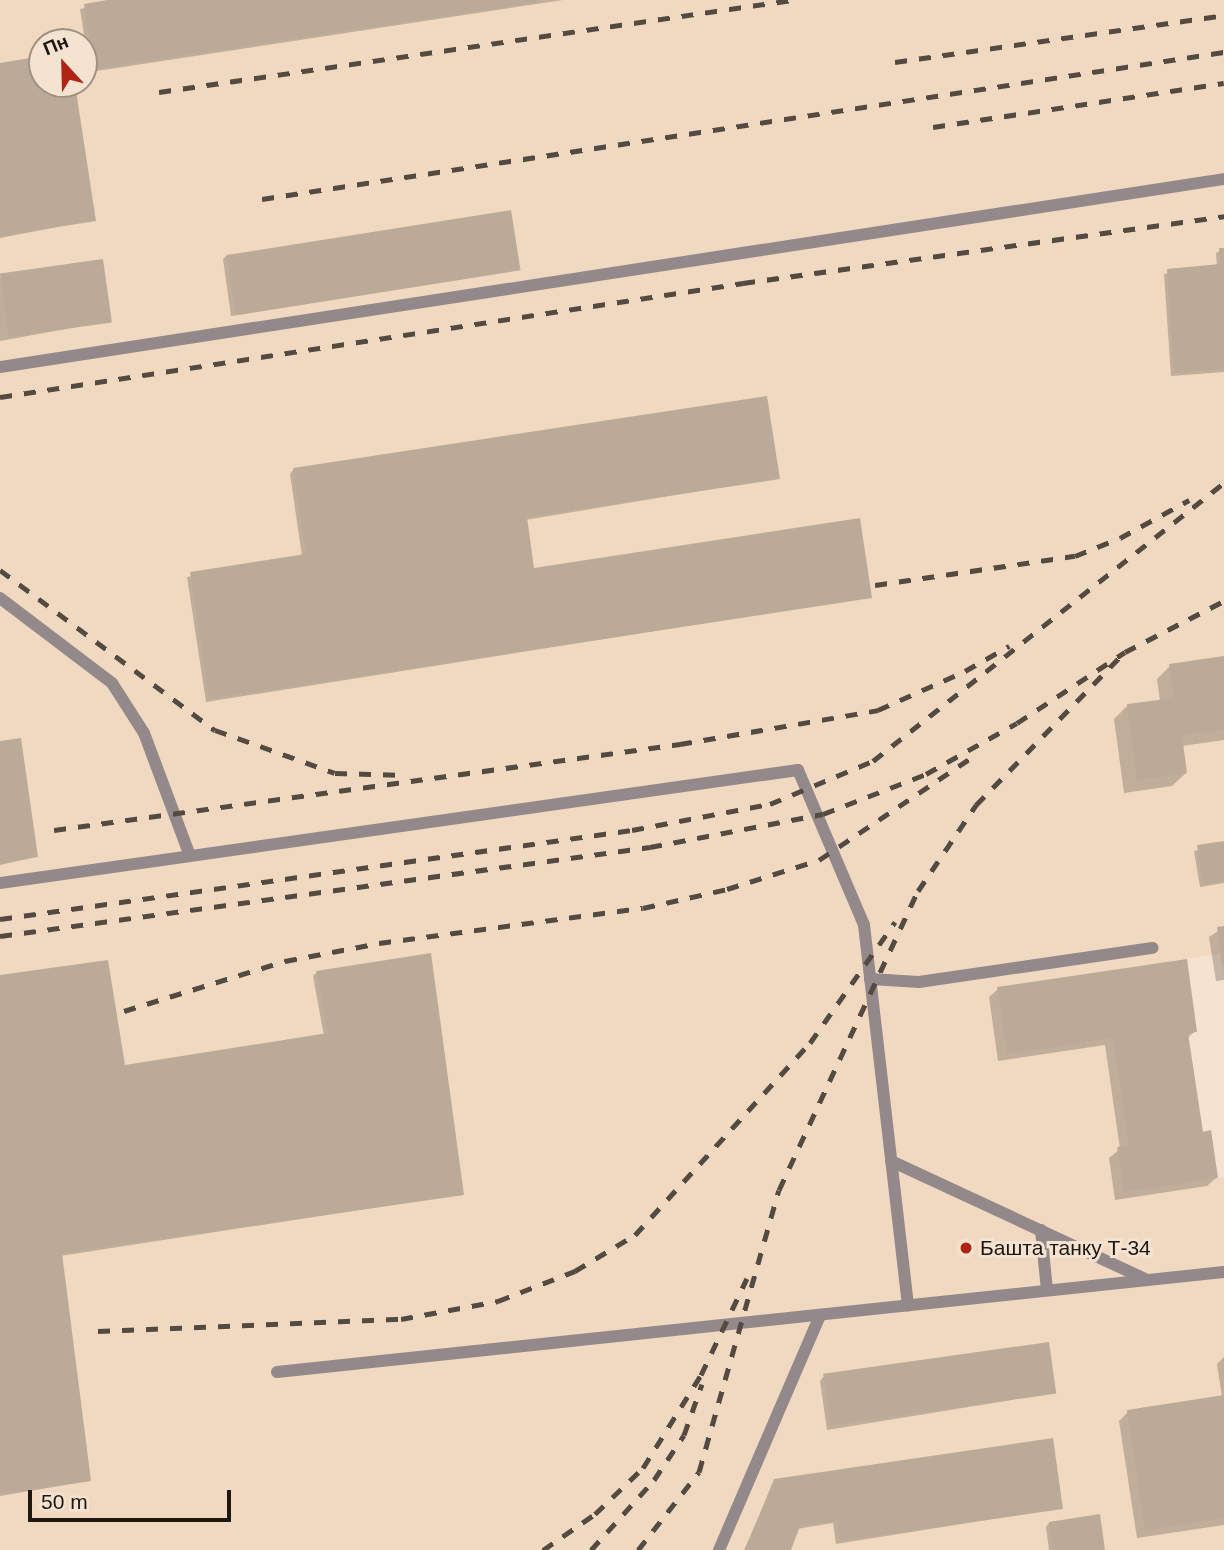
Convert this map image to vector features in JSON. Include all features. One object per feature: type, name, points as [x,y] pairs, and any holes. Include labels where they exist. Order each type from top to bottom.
[{"type":"lane","points":[[0,367],[1224,179]]},
{"type":"lane","points":[[0,598],[112,683],[144,733],[190,856]]},
{"type":"lane","points":[[0,883],[798,769],[864,925],[908,1305]]},
{"type":"lane","points":[[870,979],[919,982],[1153,948]]},
{"type":"lane","points":[[891,1161],[1147,1280]]},
{"type":"lane","points":[[1041,1230],[1047,1290]]},
{"type":"lane","points":[[277,1372],[1224,1272]]},
{"type":"lane","points":[[719,1550],[820,1315]]},
{"type":"shaded area","points":[[0,0],[1224,0],[1224,974],[1220,954],[1187,959],[1197,1032],[1188,1033],[1203,1131],[1211,1130],[1218,1178],[1224,1177],[1224,1550],[0,1550]]},
{"type":"building","points":[[107,0],[538,2],[98,68],[98,28],[87,28],[84,4]]},
{"type":"building","points":[[28,58],[28,98],[77,98],[96,221],[0,236],[0,63]]},
{"type":"building","points":[[511,210],[521,270],[236,315],[227,255]]},
{"type":"building","points":[[1219,248],[1224,248],[1224,369],[1174,373],[1167,269],[1220,264]]},
{"type":"building","points":[[103,259],[112,322],[9,337],[0,273]]},
{"type":"building","points":[[767,396],[780,479],[527,517],[534,568],[860,518],[872,598],[209,699],[190,572],[306,554],[293,468]]},
{"type":"building","points":[[1224,656],[1224,730],[1182,735],[1187,773],[1137,780],[1127,704],[1174,698],[1169,664]]},
{"type":"building","points":[[21,738],[38,857],[0,863],[0,741]]},
{"type":"building","points":[[1224,841],[1224,881],[1203,884],[1197,845]]},
{"type":"building","points":[[1224,926],[1224,965],[1222,965],[1217,927]]},
{"type":"building","points":[[431,953],[464,1195],[62,1253],[91,1481],[0,1494],[0,975],[108,960],[125,1065],[328,1033],[316,971]]},
{"type":"building","points":[[1187,959],[1197,1032],[1188,1033],[1203,1132],[1211,1130],[1218,1178],[1124,1192],[1117,1147],[1129,1146],[1113,1038],[1007,1054],[997,987]]},
{"type":"building","points":[[1049,1342],[1056,1393],[830,1425],[823,1374]]},
{"type":"building","points":[[1224,1395],[1224,1518],[1145,1530],[1127,1410]]},
{"type":"building","points":[[1053,1438],[1063,1509],[840,1541],[837,1521],[800,1526],[791,1550],[745,1550],[774,1479]]},
{"type":"building","points":[[1100,1514],[1105,1550],[1053,1550],[1049,1522]]},
{"type":"railway","points":[[159,92],[792,0]]},
{"type":"railway","points":[[895,62],[1224,15]]},
{"type":"railway","points":[[262,199],[1224,52]]},
{"type":"railway","points":[[933,127],[1224,83]]},
{"type":"railway","points":[[0,397],[743,283],[1224,216]]},
{"type":"railway","points":[[0,919],[632,830],[770,804],[873,761],[1224,483]]},
{"type":"railway","points":[[875,585],[1075,556],[1120,538],[1189,500]]},
{"type":"railway","points":[[0,570],[215,730],[335,773],[407,775]]},
{"type":"railway","points":[[638,1550],[699,1472],[779,1190],[918,891],[976,805],[1125,652],[1224,601]]},
{"type":"railway","points":[[54,830],[680,744],[878,710],[965,671],[1009,646]]},
{"type":"railway","points":[[0,936],[650,847],[823,814],[926,774],[1017,723],[1125,652]]},
{"type":"railway","points":[[124,1011],[285,961],[379,943],[643,908],[727,889],[819,860],[975,755]]},
{"type":"railway","points":[[98,1331],[401,1319],[498,1301],[575,1271],[635,1235],[810,1043],[895,922]]},
{"type":"railway","points":[[543,1550],[595,1514],[643,1468],[701,1375],[747,1278]]},
{"type":"railway","points":[[591,1550],[654,1480],[684,1435],[702,1384]]},
{"type":"place","name":"Башта танку Т-34","points":[[966,1248]]}]
